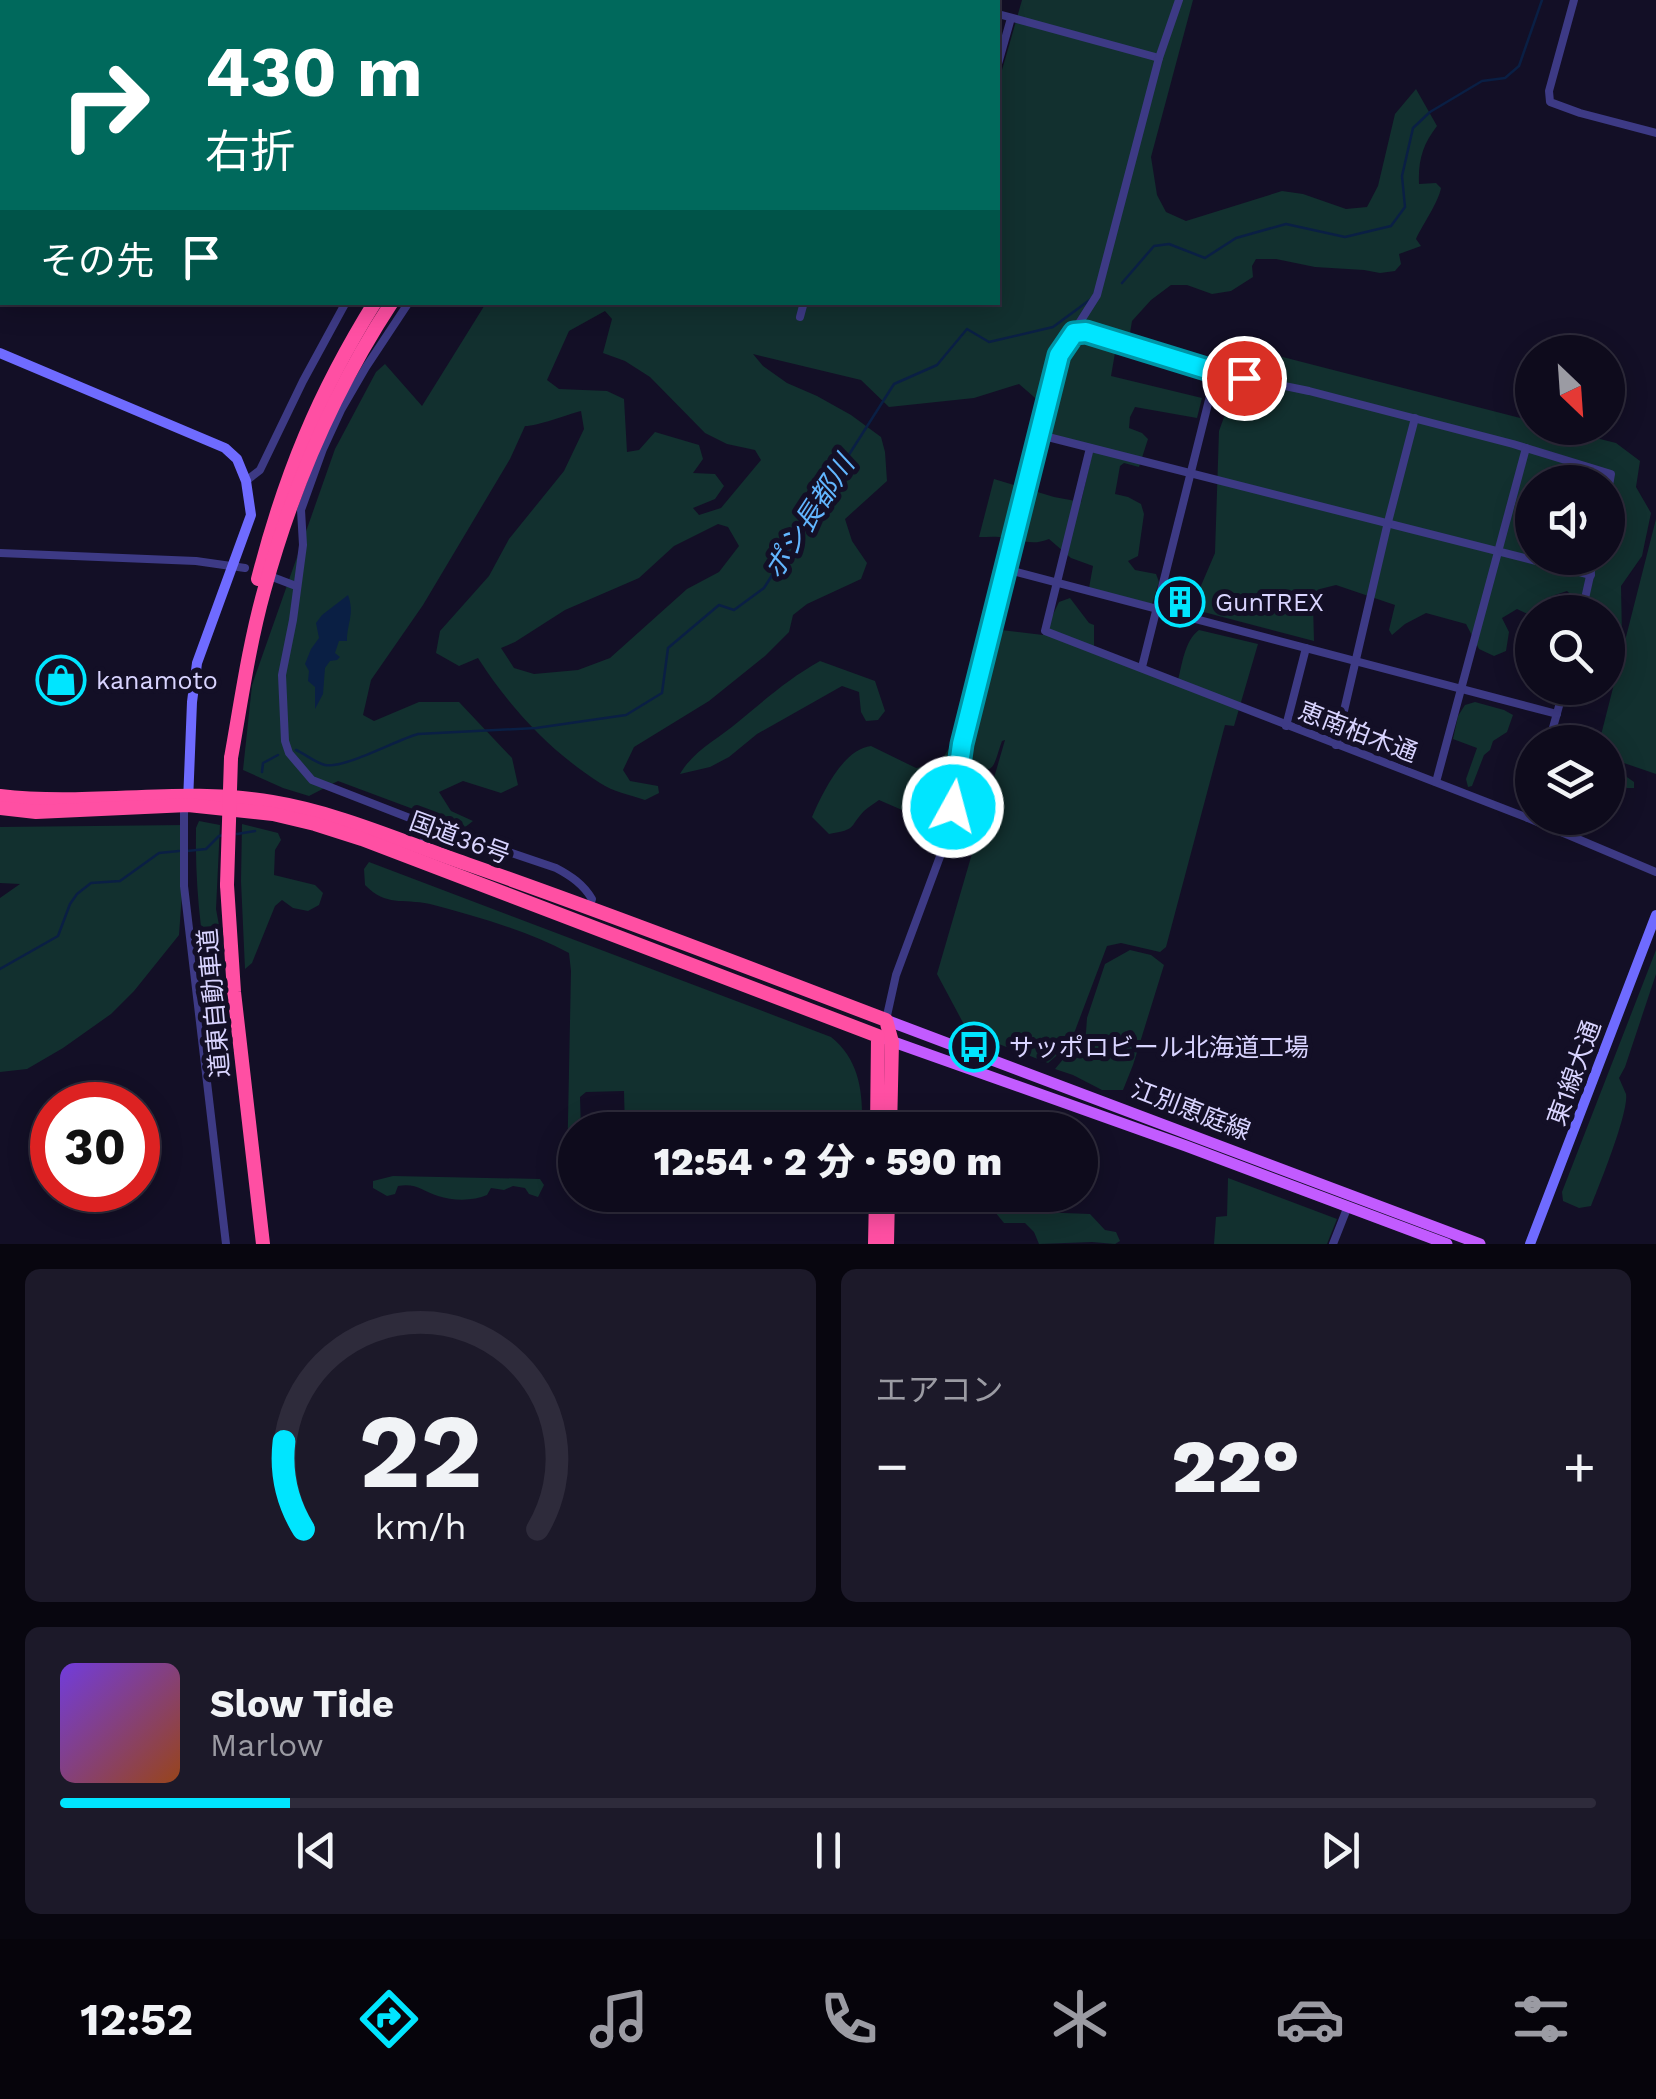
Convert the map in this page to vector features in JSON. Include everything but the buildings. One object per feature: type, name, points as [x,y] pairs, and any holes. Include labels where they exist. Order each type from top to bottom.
[{"type":"highway","name":"道東自動車道","points":[[263,1244],[234,992],[227,885],[232,758],[245,643],[274,518],[295,458],[319,402],[373,305]]},
{"type":"highway","name":"道東自動車道","points":[[232,758],[264,592],[306,463],[360,351],[390,305]]},
{"type":"highway","name":"国道36号","points":[[0,796],[38,801],[187,804],[273,814],[362,839],[885,1039]]},
{"type":"highway","name":"国道36号","points":[[0,808],[36,812],[271,801],[318,812],[589,907],[886,1020]]},
{"type":"highway","points":[[879,1112],[886,1020]]},
{"type":"highway","points":[[885,1039],[889,1112]]},
{"type":"highway","points":[[875,1244],[876,1212]]},
{"type":"highway","points":[[887,1244],[888,1212]]},
{"type":"main road","name":"江別恵庭線","points":[[886,1020],[1350,1201],[1447,1244]]},
{"type":"main road","name":"江別恵庭線","points":[[885,1039],[1480,1244]]},
{"type":"street","points":[[886,1020],[896,975],[948,834],[962,744],[1059,355],[1097,295],[1159,58],[1179,0]]},
{"type":"street","points":[[1574,0],[1549,90],[1550,102],[1656,133]]},
{"type":"street","points":[[1000,15],[1159,58]]},
{"type":"street","points":[[1000,57],[1011,18]]},
{"type":"street","points":[[246,481],[260,470],[344,305]]},
{"type":"street","points":[[407,305],[341,410],[301,510],[302,545],[282,675],[285,740],[289,753],[312,780],[556,868],[586,889],[592,899],[589,907]]},
{"type":"street","points":[[800,318],[803,305]]},
{"type":"street","points":[[1074,333],[1086,332],[1216,372],[1309,391],[1582,465]]},
{"type":"street","points":[[0,354],[225,448],[237,459],[246,481],[250,515],[239,567],[197,663],[184,886],[226,1244]]},
{"type":"street","points":[[1142,668],[1216,372]]},
{"type":"street","points":[[1336,745],[1414,418]]},
{"type":"street","points":[[1040,435],[1515,555]]},
{"type":"street","points":[[1057,584],[1090,448]]},
{"type":"street","points":[[1436,782],[1526,448]]},
{"type":"street","points":[[0,553],[196,561],[239,567]]},
{"type":"street","points":[[1004,569],[1557,714]]},
{"type":"street","points":[[275,578],[296,586]]},
{"type":"street","name":"恵南柏木通","points":[[1057,584],[1046,631],[1515,813]]},
{"type":"street","points":[[1286,726],[1306,648]]},
{"type":"street","points":[[1554,725],[1559,705]]},
{"type":"street","points":[[420,822],[427,850]]},
{"type":"street","name":"恵南柏木通","points":[[1568,835],[1656,872]]},
{"type":"street","name":"東1線大通","points":[[1530,1244],[1656,916]]},
{"type":"street","points":[[1333,1244],[1350,1201]]},
{"type":"green space","points":[[1022,0],[1193,0],[1151,157],[1157,195],[1166,212],[1186,221],[1282,191],[1346,209],[1367,207],[1378,186],[1395,114],[1416,89],[1437,126],[1422,153],[1419,184],[1436,183],[1441,188],[1416,239],[1421,246],[1399,254],[1401,264],[1395,271],[1380,273],[1256,259],[1253,277],[1231,291],[1212,294],[1187,285],[1171,285],[1132,321],[1129,339],[1115,353],[1111,376],[1202,398],[1197,418],[1135,407],[1130,417],[1129,428],[1148,439],[1139,467],[1124,463],[1120,466],[1115,494],[1141,504],[1144,514],[1138,556],[1128,561],[1135,570],[1156,574],[1159,582],[1152,604],[1089,588],[1093,566],[1071,558],[1049,539],[1032,542],[979,537],[994,479],[1081,502],[1094,446],[1045,433],[1039,423],[1041,403],[1019,384],[974,398],[889,407],[861,380],[753,354],[787,383],[851,415],[881,437],[887,481],[845,519],[852,541],[867,563],[861,579],[807,604],[793,615],[789,632],[765,656],[709,701],[634,747],[623,770],[630,781],[658,786],[659,793],[645,800],[600,783],[564,757],[532,727],[478,658],[459,666],[436,653],[440,631],[489,576],[509,539],[564,471],[584,429],[581,411],[525,426],[510,459],[423,605],[371,680],[363,715],[374,721],[419,702],[459,702],[512,758],[518,785],[501,793],[463,781],[439,792],[451,811],[473,821],[464,828],[338,781],[309,796],[243,770],[252,685],[335,449],[376,372],[385,364],[422,406],[485,305],[1000,305],[1000,77]],"holes":[[[605,311],[612,319],[603,353],[650,377],[705,433],[727,444],[755,450],[761,460],[721,508],[699,515],[693,508],[715,499],[724,486],[715,474],[693,473],[703,459],[699,445],[655,432],[639,450],[627,452],[624,399],[607,391],[559,389],[547,380],[569,331]],[[718,524],[728,527],[739,546],[719,572],[687,589],[610,658],[578,670],[534,674],[514,668],[501,648],[565,610],[639,578],[674,546]]]},
{"type":"green space","points":[[1248,351],[1515,417],[1515,445],[1619,445],[1640,461],[1636,487],[1651,513],[1642,556],[1621,586],[1621,595],[1571,595],[1567,591],[1555,595],[1515,595],[1515,610],[1502,618],[1509,632],[1506,651],[1494,656],[1479,649],[1466,624],[1426,613],[1392,635],[1389,630],[1395,605],[1336,585],[1320,589],[1313,604],[1314,641],[1196,610],[1194,602],[1215,553],[1219,431]]},
{"type":"green space","points":[[1656,519],[1656,774],[1625,763],[1625,725],[1604,725],[1609,705],[1625,705],[1625,641]]},
{"type":"green space","points":[[1004,593],[1007,599],[1001,630],[1043,635],[1059,602],[1070,598],[1094,625],[1094,653],[1177,684],[1187,647],[1199,630],[1258,644],[1234,726],[1225,725],[1166,947],[1160,952],[1121,943],[1107,946],[1070,1044],[1048,1063],[968,1032],[937,974],[1005,740],[992,767],[966,772],[960,810],[932,823],[879,800],[844,831],[829,834],[812,817],[835,774],[861,749],[871,746],[916,768],[939,764],[960,731],[993,594]]},
{"type":"green space","points":[[820,661],[875,681],[885,711],[878,720],[866,721],[859,692],[842,686],[757,734],[729,757],[710,767],[680,774],[706,746]]},
{"type":"green space","points":[[1475,702],[1513,715],[1507,732],[1493,741],[1472,786],[1468,787],[1466,779],[1477,748],[1453,739],[1458,716],[1465,705]]},
{"type":"green space","points":[[1625,776],[1634,782],[1634,788],[1627,788]]},
{"type":"green space","points":[[199,821],[220,825],[216,909],[223,947],[217,982],[210,984],[197,887]]},
{"type":"green space","points":[[242,824],[278,833],[281,840],[275,850],[274,875],[315,885],[323,893],[319,905],[308,911],[293,908],[282,900],[275,906],[252,963],[245,969],[241,881]]},
{"type":"green space","points":[[187,825],[179,935],[111,1014],[27,1069],[0,1072],[0,898],[20,884],[0,883],[0,827]]},
{"type":"green space","points":[[369,862],[831,1037],[854,1068],[862,1112],[625,1112],[624,1091],[586,1092],[580,1097],[580,1112],[568,1112],[569,953],[483,919],[430,904],[380,896],[365,885],[364,869]]},
{"type":"green space","points":[[1130,950],[1151,955],[1164,965],[1123,1090],[1102,1090],[1055,1069],[1082,1043],[1105,964]]},
{"type":"green space","points":[[1656,950],[1656,974],[1619,1078],[1626,1103],[1618,1132],[1591,1206],[1579,1208],[1563,1201],[1562,1192]]},
{"type":"green space","points":[[393,1176],[540,1179],[544,1185],[538,1197],[525,1188],[513,1186],[504,1190],[491,1188],[487,1195],[463,1200],[410,1186],[398,1186],[395,1194],[387,1196],[373,1188],[373,1181]]},
{"type":"green space","points":[[1228,1178],[1337,1219],[1327,1244],[1214,1244],[1216,1217],[1227,1216]]},
{"type":"green space","points":[[995,1212],[1090,1214],[1105,1230],[1116,1232],[1120,1241],[1039,1244],[1025,1223],[1004,1223]]},
{"type":"water","points":[[348,595],[351,613],[347,641],[339,641],[335,653],[340,657],[325,668],[323,694],[315,709],[315,687],[308,681],[305,664],[319,638],[316,623]]},
{"type":"waterway","name":"ポシ長都川","points":[[1122,283],[1154,246],[1169,244],[1205,258],[1236,238],[1286,224],[1345,237],[1391,226],[1405,207],[1402,176],[1413,128],[1430,112],[1482,81],[1505,78],[1519,66],[1542,0]]},
{"type":"waterway","name":"ポシ長都川","points":[[296,750],[322,764],[334,765],[418,734],[536,728],[626,715],[662,693],[668,648],[719,605],[734,610],[764,588],[894,384],[937,365],[967,329],[989,342],[1053,327],[1091,299]]},
{"type":"waterway","name":"ポシ長都川","points":[[262,772],[263,763],[278,755]]},
{"type":"waterway","name":"ポシ長都川","points":[[237,834],[255,831]]},
{"type":"waterway","name":"ポシ長都川","points":[[187,851],[206,849],[224,835]]},
{"type":"waterway","name":"ポシ長都川","points":[[0,969],[58,936],[70,904],[91,883],[120,881],[159,853],[179,851]]},
{"type":"place","name":"GunTREX","points":[[1180,602]]},
{"type":"place","name":"kanamoto","points":[[61,680]]},
{"type":"place","name":"サッポロビール北海道工場","points":[[974,1047]]},
{"type":"route","points":[[953,807],[962,744],[1059,355],[1074,333],[1086,332],[1244,378]]}]
